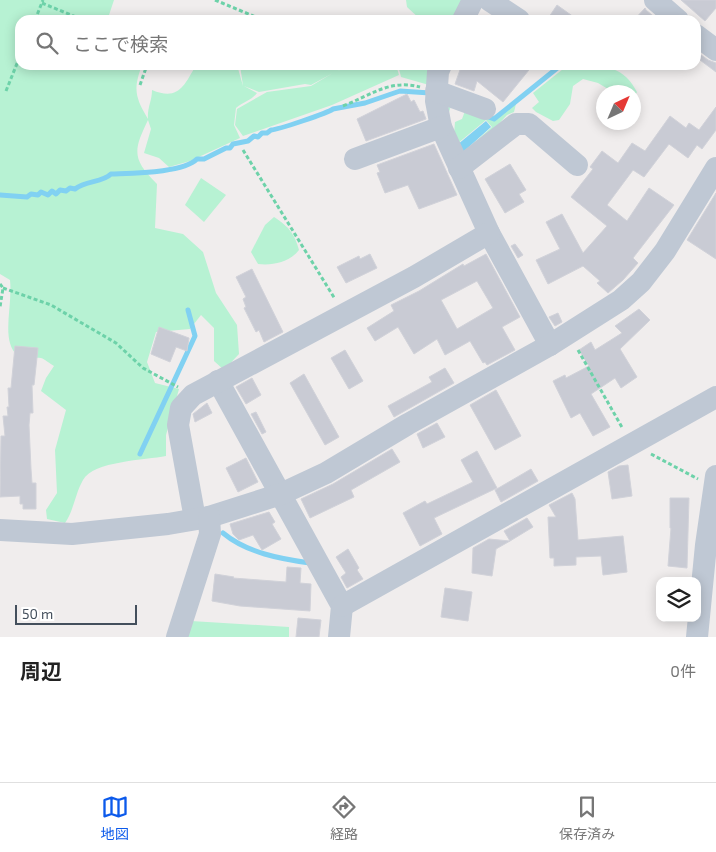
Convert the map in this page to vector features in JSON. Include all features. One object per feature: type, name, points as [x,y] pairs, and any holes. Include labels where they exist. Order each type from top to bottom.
[{"type":"street","points":[[465,15],[473,0]]},
{"type":"street","points":[[490,0],[512,15]]},
{"type":"street","points":[[655,0],[672,15]]},
{"type":"street","points":[[701,39],[716,50]]},
{"type":"street","points":[[440,70],[436,90],[441,127],[489,233],[550,345]]},
{"type":"street","points":[[436,90],[485,110]]},
{"type":"street","points":[[459,168],[516,124],[524,123],[529,124],[577,165]]},
{"type":"street","points":[[355,159],[441,127]]},
{"type":"street","points":[[0,530],[72,534],[202,518],[281,494],[326,473],[408,424],[569,334],[621,300],[641,282],[665,252],[716,168]]},
{"type":"street","points":[[177,637],[210,534],[202,518],[178,426],[181,408],[191,397],[218,381],[344,314],[489,233]]},
{"type":"street","points":[[218,381],[342,606],[339,637]]},
{"type":"street","points":[[342,606],[630,443],[716,397]]},
{"type":"street","points":[[698,637],[711,545],[715,482]]},
{"type":"path","points":[[215,0],[251,15]]},
{"type":"path","points":[[37,15],[43,1],[72,15]]},
{"type":"path","points":[[6,91],[15,68]]},
{"type":"path","points":[[140,85],[146,70]]},
{"type":"path","points":[[343,106],[392,84],[402,83],[436,90]]},
{"type":"path","points":[[243,150],[344,314]]},
{"type":"path","points":[[0,284],[3,288],[51,305],[116,343],[143,368],[176,386],[191,397]]},
{"type":"path","points":[[0,307],[3,288]]},
{"type":"path","points":[[569,334],[630,443],[715,482]]},
{"type":"green space","points":[[0,0],[114,0],[109,15],[15,15],[15,70],[140,70],[137,80],[137,93],[140,105],[148,119],[152,90],[168,94],[174,93],[183,86],[193,70],[238,70],[243,86],[241,70],[398,70],[399,75],[332,105],[243,136],[235,125],[237,109],[267,92],[311,86],[333,73],[311,85],[305,84],[259,92],[244,86],[257,93],[236,108],[234,125],[240,138],[190,161],[169,167],[159,158],[144,153],[151,129],[148,120],[140,140],[138,154],[143,168],[157,184],[155,228],[183,234],[203,252],[216,293],[237,325],[239,354],[224,370],[214,361],[214,328],[201,315],[190,329],[156,332],[147,362],[155,383],[179,389],[166,435],[166,456],[108,465],[89,474],[80,485],[65,523],[47,519],[46,510],[57,493],[55,450],[66,410],[41,391],[46,378],[54,366],[41,358],[18,356],[13,350],[8,332],[10,280],[0,274]]},
{"type":"green space","points":[[406,0],[469,0],[460,15],[416,15],[407,7]]},
{"type":"green space","points":[[399,70],[433,70],[429,85],[401,77]]},
{"type":"green space","points":[[562,70],[616,70],[624,75],[633,85],[601,85],[583,79],[573,86],[570,104],[559,120],[553,121],[536,112],[532,108],[539,102],[533,93]]},
{"type":"green space","points":[[446,103],[494,120],[516,104],[514,112],[507,115],[494,129],[467,149],[492,127],[486,120],[457,144],[454,134],[455,122],[462,119],[465,111],[451,106],[448,115]]},
{"type":"green space","points":[[201,178],[226,195],[204,222],[185,205]]},
{"type":"green space","points":[[274,217],[290,231],[299,250],[286,260],[269,264],[258,264],[251,252],[265,225]]},
{"type":"green space","points":[[191,621],[289,627],[289,637],[186,637]]},
{"type":"water","points":[[486,121],[491,127],[461,154],[457,145]]},
{"type":"building","points":[[681,0],[716,0],[716,8],[705,21],[701,15],[698,15]]},
{"type":"building","points":[[557,5],[571,15],[550,15]]},
{"type":"building","points":[[645,8],[652,15],[639,15]]},
{"type":"building","points":[[701,55],[716,63],[716,72],[701,61]]},
{"type":"building","points":[[460,70],[529,70],[503,102],[477,81],[474,91],[455,84]]},
{"type":"building","points":[[407,94],[411,102],[414,100],[420,112],[423,111],[426,119],[366,141],[357,119]]},
{"type":"building","points":[[716,107],[716,130],[702,149],[697,145],[688,158],[669,144],[644,177],[633,170],[607,205],[627,221],[649,188],[674,205],[633,258],[638,263],[623,280],[608,293],[597,283],[600,281],[583,266],[548,284],[536,260],[560,249],[546,222],[562,214],[583,253],[607,226],[571,197],[593,169],[590,167],[602,151],[618,163],[632,143],[645,151],[670,116],[686,128],[689,123],[699,130]]},
{"type":"building","points":[[434,144],[457,195],[419,209],[408,185],[385,193],[377,173],[380,172],[377,165]]},
{"type":"building","points":[[510,164],[526,190],[519,194],[524,202],[505,213],[485,179]]},
{"type":"building","points":[[716,193],[716,259],[687,240]]},
{"type":"building","points":[[515,244],[523,255],[518,258],[511,246]]},
{"type":"building","points":[[370,254],[377,268],[346,283],[337,267],[359,256],[360,259]]},
{"type":"building","points":[[486,254],[520,317],[502,327],[515,350],[487,365],[485,362],[483,363],[470,341],[445,355],[437,339],[414,354],[398,327],[375,341],[367,328],[394,311],[391,305],[419,291],[463,264],[464,266]],"holes":[[[477,281],[493,308],[457,329],[441,300]]]},
{"type":"building","points":[[252,269],[283,332],[264,342],[259,330],[256,332],[244,308],[246,307],[243,299],[246,297],[236,277]]},
{"type":"building","points":[[639,309],[650,320],[620,349],[637,377],[621,388],[615,378],[591,394],[610,427],[593,436],[580,413],[571,418],[553,381],[565,375],[566,378],[589,366],[579,350],[591,342],[595,350],[622,333],[615,326]]},
{"type":"building","points":[[558,313],[562,322],[555,326],[549,317]]},
{"type":"building","points":[[159,327],[189,338],[187,351],[176,347],[170,362],[151,354]]},
{"type":"building","points":[[15,346],[38,348],[34,385],[32,385],[33,413],[30,413],[29,425],[32,483],[36,483],[36,509],[23,509],[23,504],[20,504],[20,496],[0,497],[1,436],[5,436],[3,416],[8,416],[8,388],[11,388]]},
{"type":"building","points":[[345,350],[363,381],[349,389],[331,358]]},
{"type":"building","points":[[445,368],[454,383],[394,417],[388,406],[432,382],[429,377]]},
{"type":"building","points":[[304,374],[339,437],[325,445],[290,383]]},
{"type":"building","points":[[252,378],[261,395],[246,404],[236,387]]},
{"type":"building","points":[[496,390],[521,436],[495,450],[470,405]]},
{"type":"building","points":[[207,403],[212,413],[195,422],[193,414]]},
{"type":"building","points":[[256,412],[266,432],[262,434],[251,414]]},
{"type":"building","points":[[437,423],[445,437],[423,448],[417,434]]},
{"type":"building","points":[[392,449],[400,462],[351,490],[354,497],[310,518],[301,499],[333,484]]},
{"type":"building","points":[[477,451],[497,488],[434,518],[442,534],[420,546],[403,513],[425,501],[427,504],[473,482],[461,460]]},
{"type":"building","points":[[246,458],[258,482],[238,492],[226,468]]},
{"type":"building","points":[[628,465],[632,496],[612,499],[608,472],[619,466]]},
{"type":"building","points":[[531,469],[538,481],[501,502],[495,490]]},
{"type":"building","points":[[572,493],[575,499],[578,540],[623,536],[627,572],[603,575],[601,556],[576,557],[576,565],[554,566],[554,558],[550,558],[548,517],[556,517],[549,505]]},
{"type":"building","points":[[670,498],[689,498],[687,568],[668,566],[671,528]]},
{"type":"building","points":[[269,512],[275,522],[272,524],[281,539],[262,550],[253,535],[239,540],[233,534],[230,524]]},
{"type":"building","points":[[527,518],[533,527],[510,541],[504,531]]},
{"type":"building","points":[[489,539],[510,541],[496,549],[492,576],[472,573],[473,548]]},
{"type":"building","points":[[348,549],[363,579],[347,588],[341,577],[346,573],[336,557]]},
{"type":"building","points":[[287,567],[301,568],[300,583],[311,584],[310,611],[240,606],[212,601],[215,574],[233,578],[286,582]]},
{"type":"building","points":[[445,588],[472,592],[468,621],[441,617]]},
{"type":"building","points":[[298,618],[321,620],[319,637],[296,637]]},
{"type":"waterway","points":[[486,116],[494,119],[555,70]]},
{"type":"waterway","points":[[0,195],[27,197],[31,194],[38,195],[41,192],[48,195],[52,191],[56,194],[60,190],[75,189],[84,184],[103,179],[111,174],[169,170],[190,164],[197,159],[204,159],[226,148],[230,148],[233,144],[248,141],[254,136],[258,137],[262,133],[267,133],[333,109],[365,103],[400,91],[430,93]]},
{"type":"waterway","points":[[140,454],[195,336],[188,310]]},
{"type":"waterway","points":[[223,533],[232,540],[253,550],[276,557],[310,563]]}]
